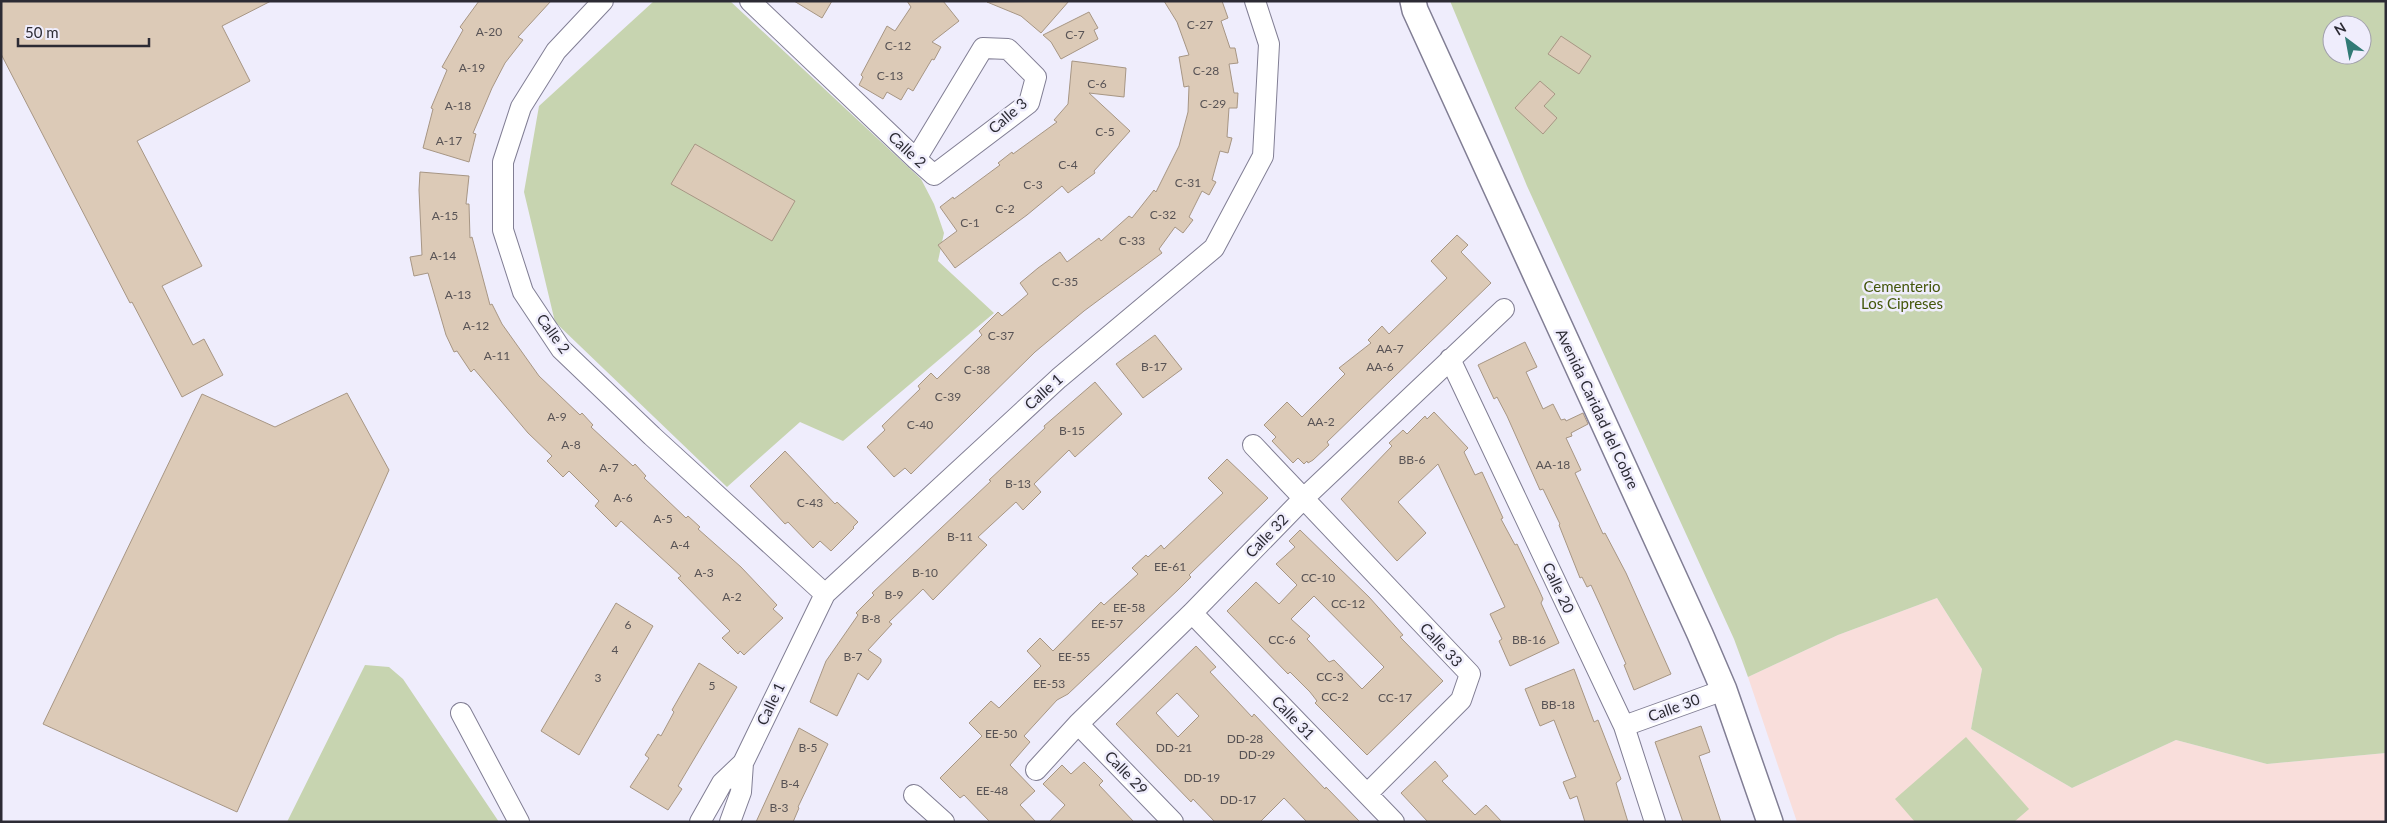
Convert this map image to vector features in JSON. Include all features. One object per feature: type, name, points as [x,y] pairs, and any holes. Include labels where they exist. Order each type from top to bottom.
[{"type":"street","name":"Calle 2","points":[[603,1],[556,51],[521,107],[503,162],[503,230],[523,292],[561,349],[652,436],[824,594]]},
{"type":"street","name":"Calle 2","points":[[750,1],[934,175]]},
{"type":"street","name":"Calle 1","points":[[700,822],[722,783],[743,763],[824,594],[1059,378],[1214,248],[1263,156],[1269,44],[1254,1]]},
{"type":"street","name":"Avenida Caridad del Cobre","points":[[1413,1],[1415,10],[1724,690],[1770,822]]},
{"type":"street","name":"Calle 3","points":[[916,159],[983,48],[1008,49],[1036,77],[1029,103],[934,175]]},
{"type":"street","name":"Calle 32","points":[[1036,770],[1078,724],[1192,613],[1304,498],[1504,309]]},
{"type":"street","name":"Calle 20","points":[[1450,359],[1624,726],[1655,822]]},
{"type":"street","points":[[1253,446],[1304,498]]},
{"type":"street","name":"Calle 33","points":[[1304,498],[1470,674],[1461,700],[1367,794]]},
{"type":"street","name":"Calle 31","points":[[1192,613],[1394,822]]},
{"type":"street","name":"Calle 30","points":[[1624,726],[1724,690]]},
{"type":"street","points":[[461,713],[519,822]]},
{"type":"street","name":"Calle 29","points":[[1078,724],[1173,822]]},
{"type":"street","name":"Calle 1","points":[[730,822],[741,792],[743,763]]},
{"type":"street","points":[[914,795],[944,822]]},
{"type":"shaded area","points":[[1937,598],[1982,669],[1971,729],[2072,788],[2176,740],[2267,764],[2386,753],[2386,822],[1797,822],[1748,677],[1838,635]]},
{"type":"green space","points":[[654,1],[730,1],[921,179],[934,204],[944,233],[938,261],[994,313],[843,441],[800,422],[727,487],[555,322],[524,192],[539,106]]},
{"type":"green space","name":"Cementerio Los Cipreses","points":[[1450,1],[2386,1],[2386,753],[2267,764],[2176,740],[2072,788],[1971,729],[1982,669],[1937,598],[1838,635],[1748,677],[1734,639],[1527,186]]},
{"type":"green space","points":[[365,665],[389,667],[403,679],[499,822],[287,822]]},
{"type":"green space","points":[[1966,737],[2029,809],[2014,822],[1915,822],[1895,799]]},
{"type":"building","points":[[1,1],[271,1],[222,26],[250,81],[137,141],[202,266],[162,286],[193,345],[204,339],[223,375],[182,397],[132,302],[130,303],[1,54]]},
{"type":"building","points":[[479,1],[551,1],[518,37],[523,40],[505,63],[492,88],[473,133],[476,134],[469,162],[423,148],[433,109],[431,108],[447,70],[442,67],[463,30],[460,27]]},
{"type":"building","points":[[794,1],[832,1],[822,18]]},
{"type":"building","points":[[907,1],[943,1],[959,21],[932,42],[941,47],[913,91],[908,88],[901,100],[887,92],[883,99],[859,85],[863,77],[861,75],[887,26],[895,31],[911,7]]},
{"type":"building","points":[[1069,1],[1041,33],[1021,16],[987,2]]},
{"type":"building","points":[[1164,1],[1222,1],[1228,18],[1221,21],[1230,48],[1235,48],[1238,63],[1229,64],[1234,93],[1238,93],[1237,108],[1229,108],[1227,137],[1232,138],[1228,153],[1220,151],[1212,180],[1216,182],[1209,195],[1202,191],[1189,217],[1193,220],[1183,233],[1175,227],[1159,249],[1162,253],[1084,311],[1035,352],[911,474],[905,468],[894,477],[867,447],[885,430],[882,426],[920,389],[918,386],[931,373],[937,379],[982,335],[979,331],[998,312],[1002,316],[1028,294],[1020,283],[1038,268],[1060,252],[1067,262],[1099,238],[1101,241],[1129,216],[1132,218],[1154,190],[1156,192],[1179,146],[1188,112],[1189,86],[1184,87],[1179,57],[1189,55],[1177,22]]},
{"type":"building","points":[[1089,12],[1098,28],[1094,30],[1098,39],[1061,59],[1051,42],[1043,35]]},
{"type":"building","points":[[1561,36],[1591,56],[1579,74],[1548,54]]},
{"type":"building","points":[[1072,61],[1126,68],[1124,97],[1089,93],[1130,131],[1094,171],[1095,173],[1068,193],[1062,186],[1027,215],[955,268],[938,245],[957,231],[940,207],[1000,165],[998,163],[1012,152],[1013,154],[1057,122],[1054,120],[1068,104]]},
{"type":"building","points":[[1540,81],[1555,94],[1544,106],[1557,118],[1543,134],[1515,108]]},
{"type":"building","points":[[695,144],[795,201],[772,241],[671,184]]},
{"type":"building","points":[[420,172],[469,176],[466,204],[469,204],[470,238],[472,237],[490,305],[492,304],[502,324],[539,376],[580,415],[582,413],[593,425],[591,427],[633,466],[635,464],[646,476],[644,478],[686,518],[688,516],[700,527],[698,529],[741,567],[777,605],[773,609],[783,618],[744,655],[740,651],[738,654],[722,638],[730,631],[678,578],[681,576],[621,521],[616,527],[595,506],[599,501],[569,471],[563,477],[547,461],[552,456],[528,433],[474,369],[471,372],[457,351],[454,352],[446,335],[428,273],[414,276],[410,257],[422,255]]},
{"type":"building","points":[[1457,235],[1468,245],[1461,252],[1491,283],[1327,442],[1329,445],[1313,460],[1308,463],[1307,461],[1304,464],[1298,458],[1293,463],[1272,441],[1276,437],[1264,425],[1287,402],[1302,417],[1345,374],[1339,368],[1371,343],[1368,340],[1382,326],[1389,334],[1447,278],[1431,261]]},
{"type":"building","points":[[1155,335],[1182,369],[1143,398],[1116,364]]},
{"type":"building","points":[[1525,342],[1537,367],[1526,372],[1543,409],[1553,404],[1561,420],[1565,419],[1566,421],[1583,413],[1588,424],[1571,433],[1572,436],[1566,438],[1581,470],[1575,473],[1603,534],[1605,533],[1626,573],[1671,674],[1634,690],[1624,665],[1626,664],[1591,585],[1587,587],[1582,577],[1580,578],[1560,524],[1543,489],[1540,490],[1507,416],[1497,397],[1494,399],[1478,365]]},
{"type":"building","points":[[1095,382],[1122,414],[1075,457],[1069,450],[1034,484],[1041,492],[1023,510],[1016,502],[978,537],[987,545],[933,600],[923,589],[889,622],[892,624],[868,650],[881,659],[881,662],[868,680],[858,673],[837,716],[810,702],[826,661],[858,615],[856,613],[874,595],[872,593],[991,481],[989,480],[1045,428],[1044,426]]},
{"type":"building","points":[[347,393],[389,470],[237,812],[43,724],[202,394],[275,427]]},
{"type":"building","points":[[1434,412],[1468,448],[1464,452],[1475,475],[1482,472],[1503,518],[1501,519],[1515,545],[1517,544],[1539,590],[1543,599],[1541,603],[1559,643],[1510,666],[1499,641],[1502,639],[1490,614],[1505,607],[1438,464],[1398,502],[1426,533],[1397,561],[1341,499],[1392,446],[1389,443],[1403,430],[1407,434],[1425,416],[1427,419]]},
{"type":"building","points":[[785,451],[835,504],[837,502],[858,522],[831,551],[820,541],[813,548],[788,522],[785,524],[750,486]]},
{"type":"building","points":[[1227,459],[1268,498],[1189,575],[1191,577],[1179,589],[1068,694],[1057,700],[1024,736],[1030,742],[1010,765],[1035,791],[1020,805],[1036,822],[990,822],[964,795],[960,798],[940,778],[982,736],[969,723],[991,701],[999,708],[1041,666],[1027,651],[1040,638],[1053,651],[1101,602],[1104,605],[1138,574],[1132,568],[1161,545],[1164,549],[1223,493],[1208,478]]},
{"type":"building","points":[[1300,530],[1369,597],[1403,635],[1400,637],[1443,681],[1367,755],[1315,703],[1317,701],[1310,692],[1290,672],[1288,674],[1227,611],[1256,582],[1279,604],[1297,585],[1276,564],[1295,547],[1289,541]],"holes":[[[1314,596],[1384,667],[1362,689],[1334,660],[1329,662],[1307,639],[1310,636],[1291,619]]]},
{"type":"building","points":[[616,603],[653,626],[579,755],[541,731]]},
{"type":"building","points":[[1196,646],[1216,667],[1210,672],[1252,717],[1254,714],[1325,789],[1326,787],[1360,822],[1307,822],[1284,798],[1260,822],[1215,822],[1193,799],[1191,802],[1116,724]],"holes":[[[1177,693],[1199,716],[1178,737],[1156,713]]]},
{"type":"building","points":[[699,663],[737,687],[678,786],[682,789],[668,810],[630,787],[649,758],[645,755],[658,734],[661,736],[674,712],[672,710]]},
{"type":"building","points":[[1574,669],[1594,722],[1598,720],[1621,779],[1616,783],[1628,822],[1585,822],[1577,796],[1570,799],[1563,782],[1576,777],[1554,720],[1540,726],[1525,689]]},
{"type":"building","points":[[1701,726],[1710,752],[1699,756],[1721,822],[1683,822],[1655,742]]},
{"type":"building","points":[[799,728],[828,744],[798,807],[793,822],[756,822]]},
{"type":"building","points":[[1435,761],[1448,776],[1442,781],[1475,815],[1486,805],[1502,822],[1428,822],[1401,793]]},
{"type":"building","points":[[1084,762],[1103,781],[1099,785],[1134,822],[1049,822],[1065,805],[1043,784],[1062,765],[1071,774]]}]
